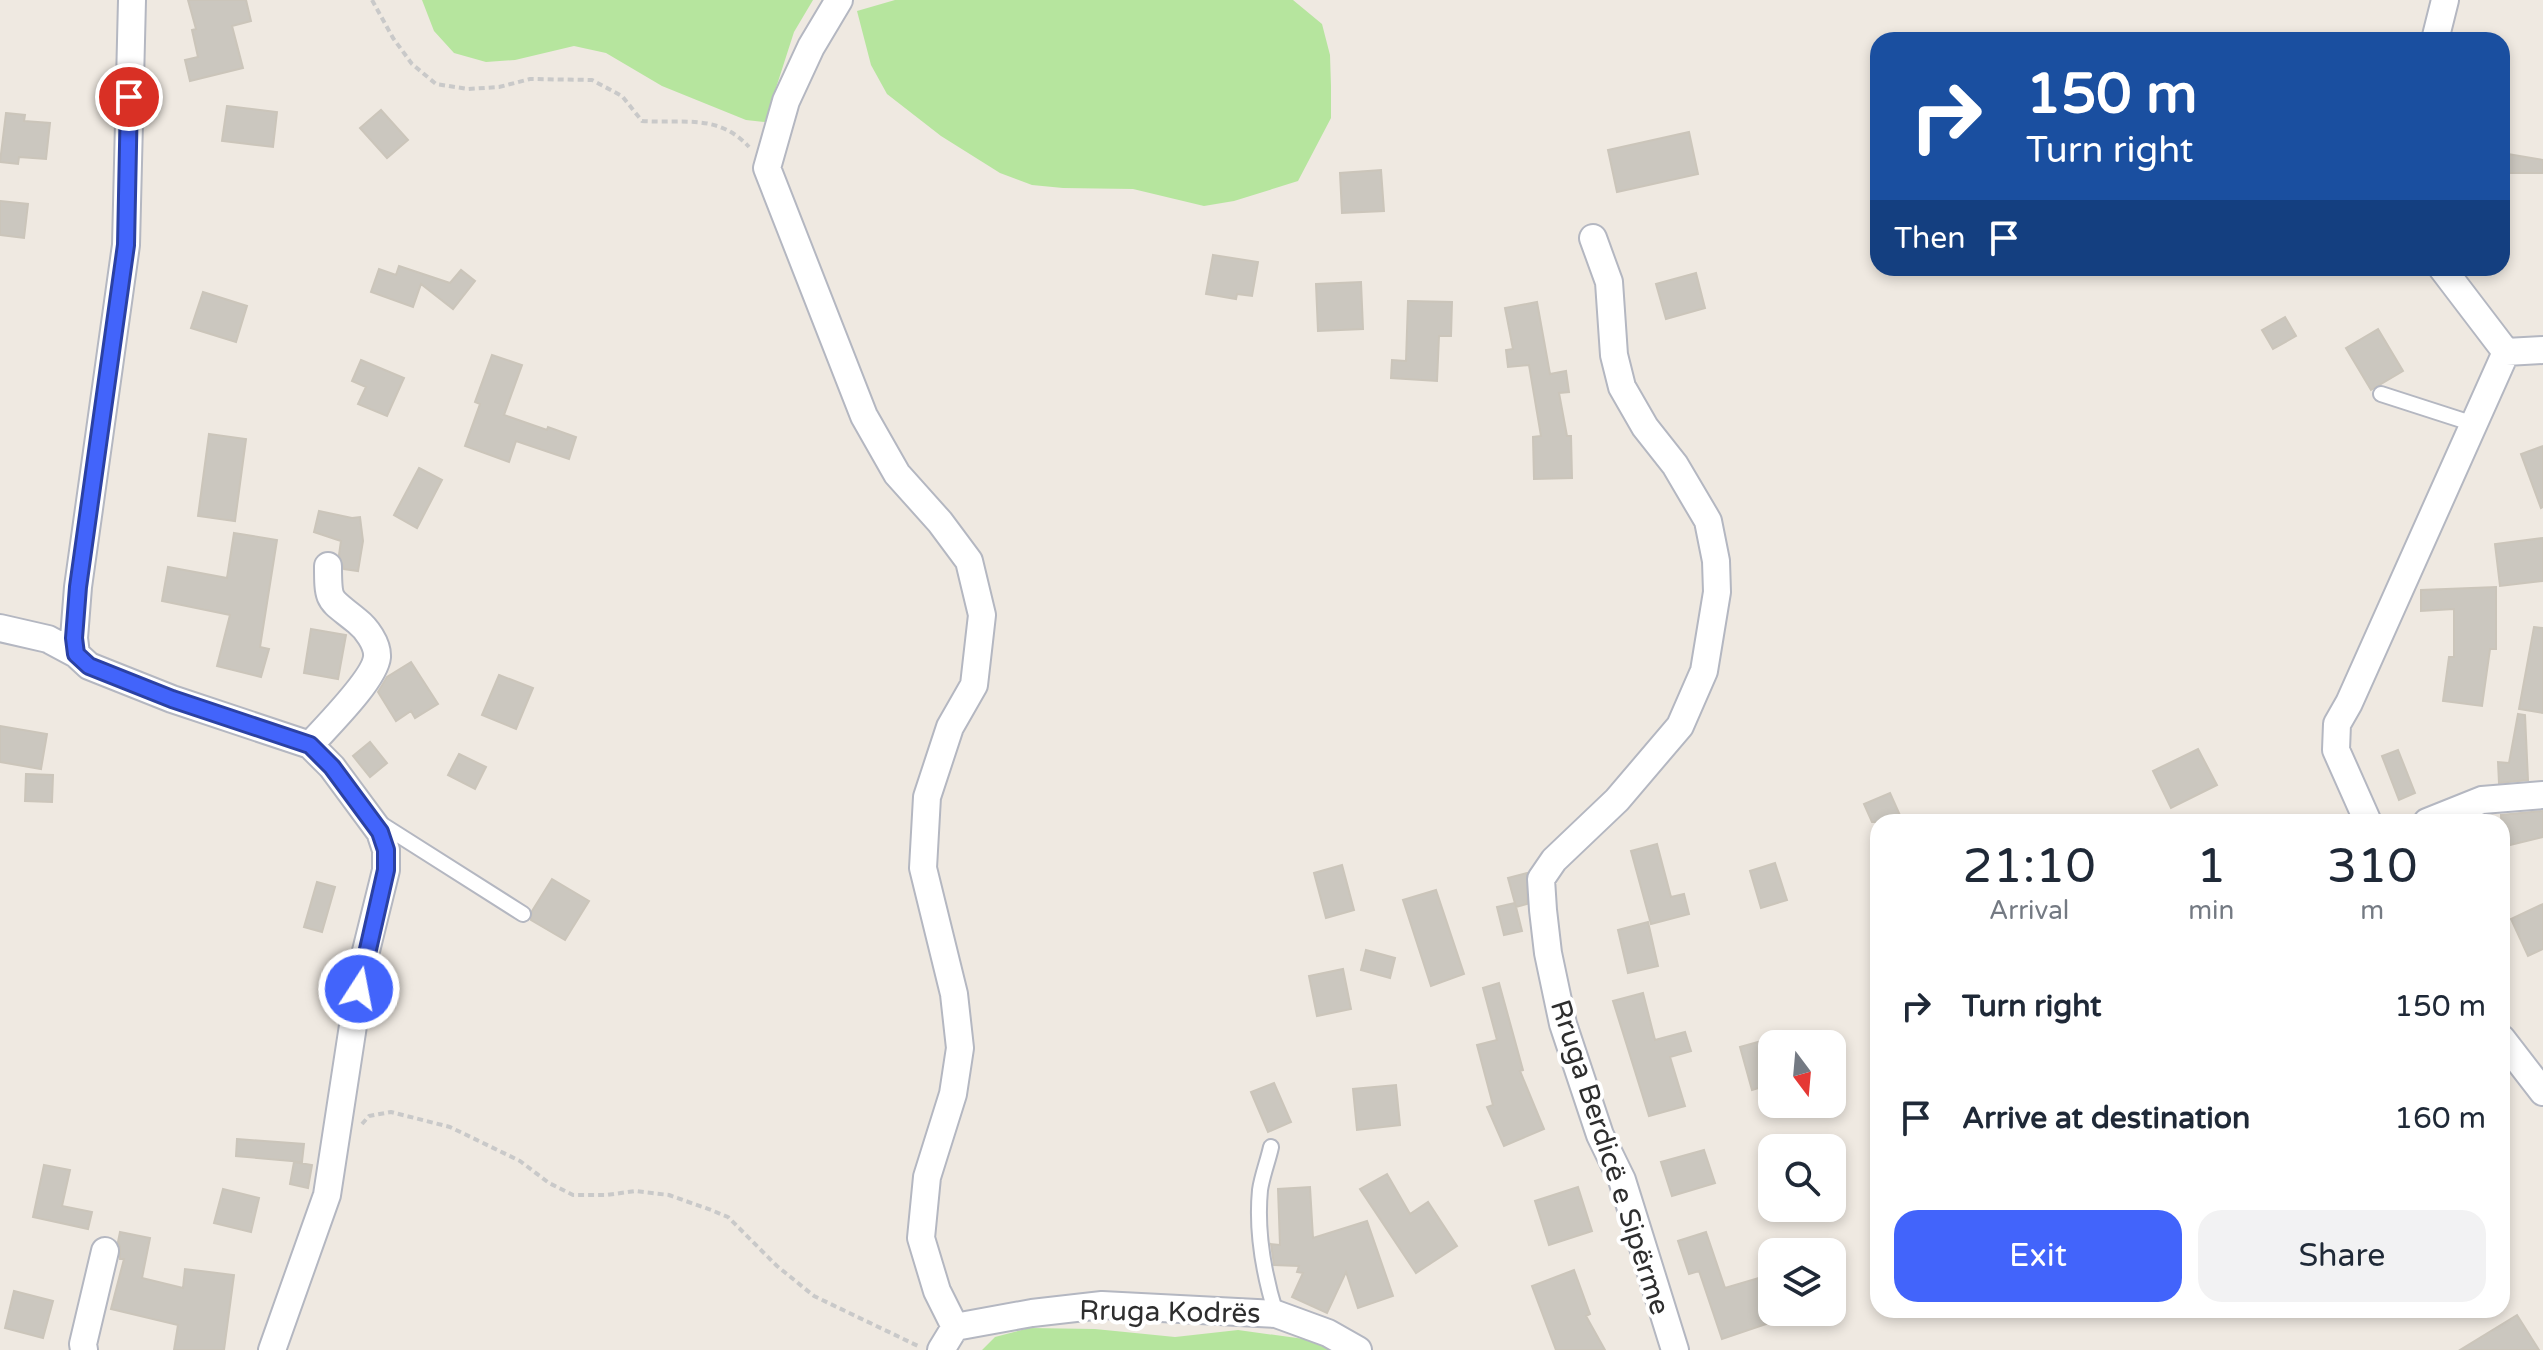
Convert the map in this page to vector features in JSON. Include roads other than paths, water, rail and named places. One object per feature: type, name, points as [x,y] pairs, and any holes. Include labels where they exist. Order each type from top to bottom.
[{"type":"street","points":[[76,654],[74,638],[78,587],[126,245],[132,0]]},
{"type":"street","points":[[839,0],[811,47],[786,101],[767,168],[864,416],[897,474],[940,522],[969,561],[982,615],[974,685],[950,727],[927,797],[923,868],[954,994],[960,1048],[953,1094],[927,1177],[921,1238],[937,1291],[955,1327],[941,1350]]},
{"type":"street","points":[[2437,32],[2445,0]]},
{"type":"street","name":"Rruga Berdicë e Sipërme","points":[[1593,238],[1609,282],[1614,355],[1622,387],[1645,427],[1675,465],[1708,521],[1716,561],[1717,592],[1704,671],[1680,726],[1617,800],[1554,860],[1541,879],[1543,910],[1548,953],[1563,1024],[1600,1135],[1622,1180],[1675,1350]]},
{"type":"street","points":[[2448,276],[2506,352]]},
{"type":"street","points":[[2506,352],[2543,350]]},
{"type":"street","points":[[2364,814],[2336,750],[2337,724],[2506,352]]},
{"type":"street","points":[[310,745],[368,680],[377,657],[375,644],[360,623],[333,603],[328,586],[328,566]]},
{"type":"street","points":[[0,628],[48,639],[76,654],[89,666],[172,699],[310,745],[332,767],[380,832],[386,850],[386,870],[364,959],[327,1195],[272,1350]]},
{"type":"street","points":[[2447,814],[2482,800],[2543,795]]},
{"type":"street","points":[[2510,1049],[2543,1092]]},
{"type":"street","points":[[84,1350],[105,1251]]},
{"type":"street","name":"Rruga Kodrës","points":[[955,1327],[1032,1313],[1102,1305],[1276,1314],[1328,1333],[1358,1350]]},
{"type":"lane","points":[[2381,394],[2474,424]]},
{"type":"lane","points":[[367,815],[523,914]]},
{"type":"lane","points":[[1271,1147],[1260,1190],[1261,1239],[1266,1281],[1276,1314]]}]
